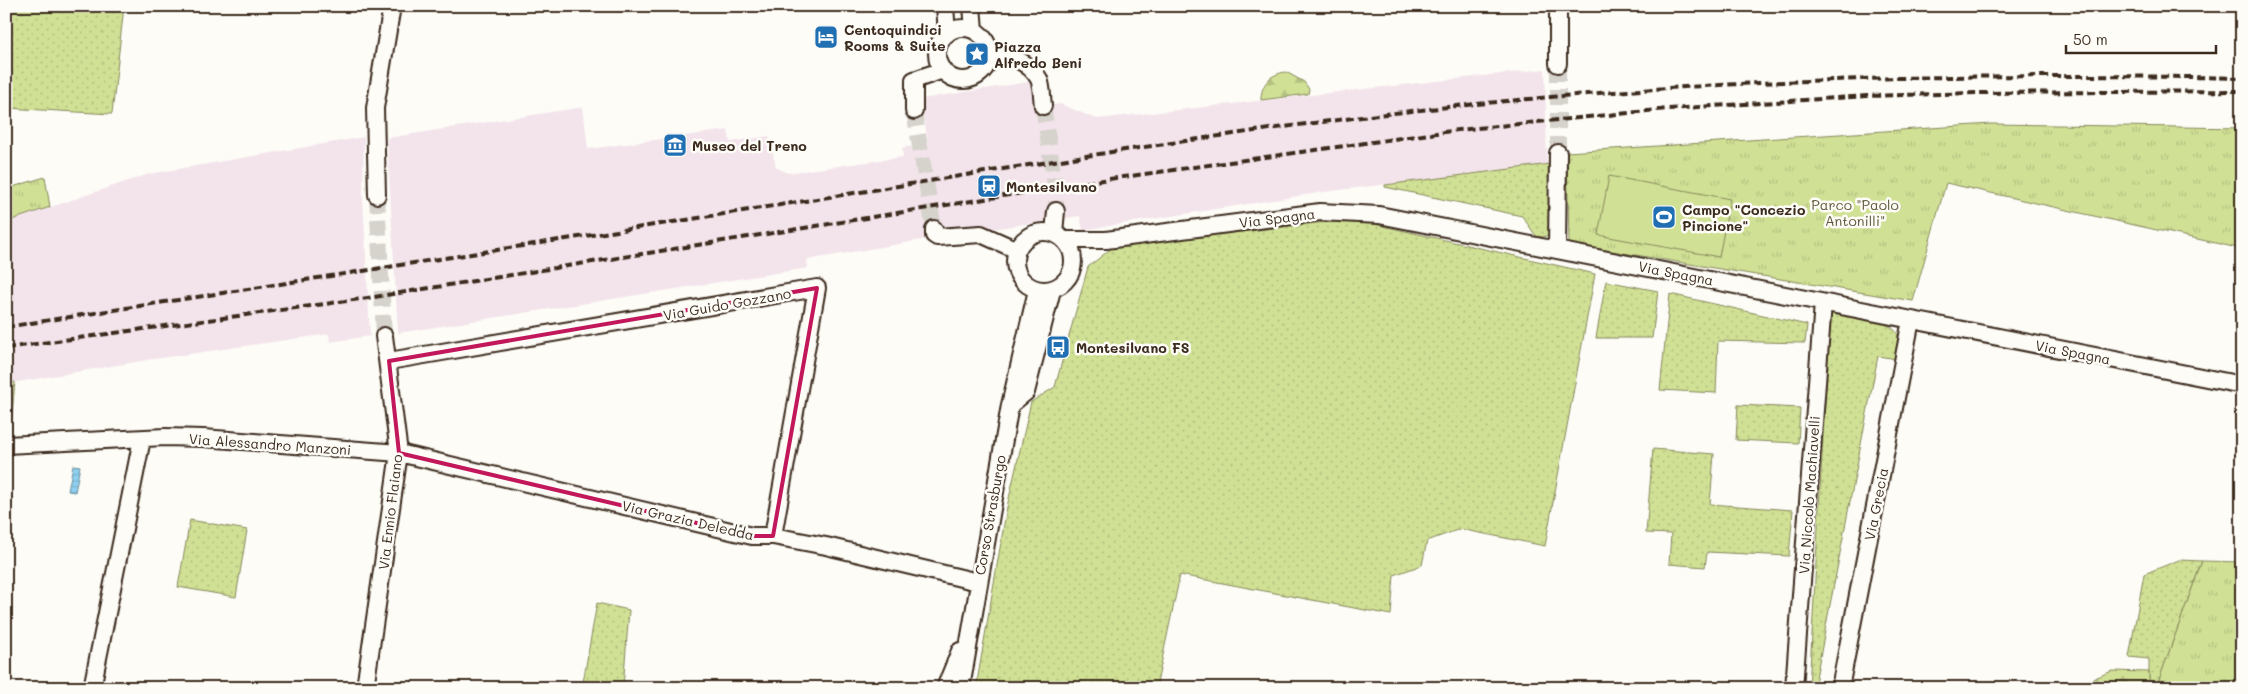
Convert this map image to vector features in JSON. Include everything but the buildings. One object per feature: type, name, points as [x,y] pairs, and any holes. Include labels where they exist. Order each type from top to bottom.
[{"type":"street","points":[[377,195],[375,108],[392,6]]},
{"type":"street","points":[[945,6],[947,34]]},
{"type":"street","points":[[972,6],[974,30]]},
{"type":"street","points":[[1558,6],[1558,64]]},
{"type":"street","points":[[960,28],[974,30],[985,39],[989,49],[987,65],[976,76],[969,79],[954,78],[943,70],[939,63],[938,47],[947,34],[960,28]]},
{"type":"street","points":[[989,49],[1021,61],[1034,73],[1039,79],[1043,106]]},
{"type":"street","points":[[914,111],[914,80],[943,70]]},
{"type":"street","points":[[1557,250],[1558,153]]},
{"type":"street","points":[[1056,212],[1060,236],[1074,257],[1071,274],[1066,281],[1044,290],[1030,287],[1019,276],[1015,259],[1017,250],[1028,236],[1045,231],[1060,236]]},
{"type":"street","name":"Via Spagna","points":[[1060,236],[1106,240],[1320,212],[1379,215],[2242,385]]},
{"type":"street","points":[[934,229],[934,235],[937,236],[981,234],[1017,250]]},
{"type":"street","name":"Via Spagna","points":[[1074,257],[1084,249],[1106,240]]},
{"type":"street","name":"Via Guido Gozzano","points":[[388,362],[817,288],[773,536]]},
{"type":"street","name":"Corso Strasburgo","points":[[961,688],[970,626],[1010,404],[1026,392],[1044,290]]},
{"type":"street","name":"Via Niccolò Machiavelli","points":[[1794,688],[1824,303]]},
{"type":"street","name":"Via Grecia","points":[[1840,688],[1911,320]]},
{"type":"street","name":"Via Ennio Flaiano","points":[[365,688],[399,453],[384,336]]},
{"type":"street","name":"Via Alessandro Manzoni","points":[[6,445],[203,438],[399,453]]},
{"type":"street","points":[[92,688],[142,439]]},
{"type":"street","name":"Via Grazia Deledda","points":[[399,453],[752,536],[773,536],[826,546],[978,582]]},
{"type":"street","name":"Corso Strasburgo","points":[[945,688],[970,626]]},
{"type":"highlighted area","points":[[817,288],[773,536],[752,536],[399,453],[389,361]]},
{"type":"shaded area","points":[[1545,69],[1547,165],[1331,191],[1083,230],[1080,216],[944,236],[807,260],[808,268],[398,333],[387,138],[583,107],[588,149],[728,130],[730,142],[769,136],[776,167],[788,173],[903,157],[902,148],[928,143],[921,99],[1028,82],[1031,82],[1035,106],[1060,104],[1097,119]]},
{"type":"shaded area","points":[[364,137],[363,197],[370,336],[330,342],[329,334],[147,360],[6,384],[6,222],[149,174]]},
{"type":"green space","points":[[6,6],[124,6],[112,114],[6,108]]},
{"type":"green space","points":[[1286,72],[1304,82],[1309,89],[1308,94],[1261,100],[1261,94],[1268,81],[1275,75]]},
{"type":"green space","name":"Parco \"Paolo Antonilli\"","points":[[1991,124],[2242,128],[2242,249],[1946,183],[1913,301],[1569,244],[1567,152]]},
{"type":"green space","points":[[1550,164],[1550,231],[1548,235],[1543,237],[1536,236],[1522,216],[1385,187],[1385,185]]},
{"type":"green space","name":"Campo \"Concezio Pincione\"","points":[[1609,176],[1730,199],[1719,257],[1598,235]]},
{"type":"green space","points":[[45,177],[50,207],[6,222],[6,189]]},
{"type":"green space","points":[[1352,219],[1595,274],[1545,546],[1460,529],[1427,541],[1422,565],[1394,575],[1391,615],[1180,575],[1156,688],[976,688],[1007,507],[1031,402],[1055,387],[1088,267],[1113,247]]},
{"type":"green space","points":[[1606,281],[1658,291],[1652,338],[1596,338]]},
{"type":"green space","points":[[1670,294],[1807,325],[1805,343],[1718,341],[1716,393],[1660,390]]},
{"type":"green space","points":[[1830,311],[1868,318],[1888,325],[1895,330],[1898,336],[1898,345],[1897,359],[1878,356],[1814,688],[1809,688]]},
{"type":"green space","points":[[15,382],[10,435],[6,434],[6,384]]},
{"type":"green space","points":[[1738,405],[1800,408],[1798,443],[1736,440]]},
{"type":"green space","points":[[1653,449],[1714,454],[1710,504],[1793,510],[1789,556],[1707,552],[1705,567],[1669,564],[1671,534],[1646,533]]},
{"type":"green space","points":[[190,520],[247,530],[236,597],[178,587]]},
{"type":"green space","points":[[2179,560],[2202,561],[2156,688],[2149,688],[2149,659],[2129,657],[2144,574]]},
{"type":"green space","points":[[2202,561],[2242,562],[2242,688],[2156,688]]},
{"type":"green space","points":[[597,603],[629,610],[623,688],[582,688]]},
{"type":"green space","points":[[2112,671],[2149,672],[2149,688],[2086,688],[2090,680]]},
{"type":"water","points":[[73,465],[80,466],[75,492],[68,491]]},
{"type":"tunnel","points":[[1558,64],[1558,153]]},
{"type":"tunnel","points":[[1043,106],[1056,191],[1056,211]]},
{"type":"tunnel","points":[[914,111],[934,229]]},
{"type":"tunnel","points":[[377,195],[384,336]]},
{"type":"railway","points":[[6,327],[1091,155],[1360,117],[1540,98],[1715,85],[1803,81],[2066,76],[2242,78]]},
{"type":"railway","points":[[6,348],[368,298],[1109,179],[1458,130],[1668,109],[1867,96],[1976,93],[2242,91]]},
{"type":"place","name":"Centoquindici Rooms & Suite","points":[[826,37]]},
{"type":"place","name":"Piazza Alfredo Beni","points":[[977,54]]},
{"type":"place","name":"Museo del Treno","points":[[675,145]]},
{"type":"place","name":"Montesilvano","points":[[989,186]]},
{"type":"place","name":"Campo \"Concezio Pincione\"","points":[[1664,217]]},
{"type":"place","name":"Montesilvano FS","points":[[1058,347]]}]
